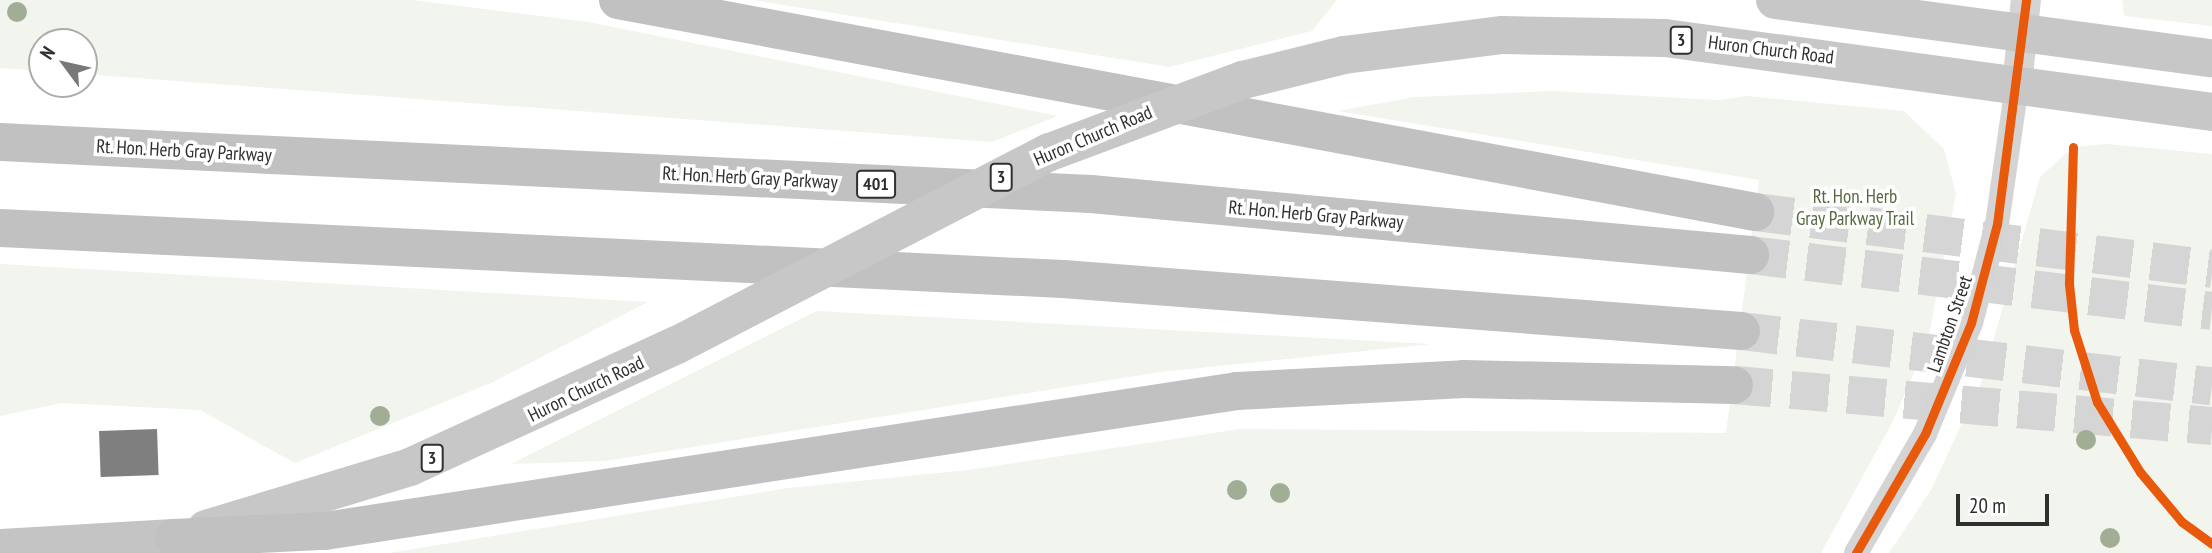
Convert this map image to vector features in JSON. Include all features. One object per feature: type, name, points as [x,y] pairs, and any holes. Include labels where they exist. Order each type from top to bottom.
[{"type":"highway","points":[[618,0],[1755,212]]},
{"type":"highway","name":"Rt. Hon. Herb Gray Parkway","points":[[0,142],[1091,194],[1750,255]]},
{"type":"highway","points":[[0,228],[1063,279],[1741,331]]},
{"type":"highway","points":[[174,538],[325,531],[1237,391],[1464,379],[1734,385]]},
{"type":"highway","name":"Huron Church Road","points":[[0,548],[174,538]]},
{"type":"main road","points":[[1775,0],[2025,17],[2212,58]]},
{"type":"main road","name":"Huron Church Road","points":[[174,538],[410,467],[677,345],[1050,152],[1243,80],[1344,55],[1417,42],[1584,33],[1760,47],[2212,112]]},
{"type":"street","points":[[2017,85],[2025,17]]},
{"type":"street","name":"Lambton Street","points":[[1856,553],[1925,434],[1971,323],[1997,224],[2017,85]]},
{"type":"green space","points":[[0,0],[412,0],[588,22],[1058,116],[992,142],[98,75],[98,28],[28,28],[28,70],[0,68]]},
{"type":"green space","points":[[753,0],[1337,0],[1312,31],[1169,67]]},
{"type":"green space","points":[[2122,0],[2212,0],[2212,26],[2124,16]]},
{"type":"green space","name":"Rt. Hon. Herb Gray Parkway Trail","points":[[1552,91],[1719,100],[1747,96],[1904,111],[1944,149],[1956,194],[1928,340],[1893,421],[1821,553],[389,553],[788,488],[968,470],[1240,429],[1726,433],[1759,180],[1338,111],[1415,97]]},
{"type":"green space","points":[[2107,144],[2212,154],[2212,553],[1889,553],[1931,490],[1982,380],[2040,177],[2073,147]]},
{"type":"green space","points":[[0,264],[648,302],[493,382],[295,463],[200,410],[62,403],[0,416]]},
{"type":"green space","points":[[817,311],[1432,344],[1160,372],[605,461],[511,464]]},
{"type":"building","points":[[157,429],[159,475],[101,477],[99,431]]},
{"type":"tunnel","points":[[1755,212],[2212,269]]},
{"type":"tunnel","points":[[1750,255],[2212,311]]},
{"type":"tunnel","points":[[1741,331],[2212,386]]},
{"type":"tunnel","points":[[1734,385],[2212,426]]},
{"type":"cycle path","points":[[1856,553],[1925,434],[1971,323],[1997,224],[2026,0]]},
{"type":"cycle path","points":[[2073,147],[2069,284],[2074,330],[2097,402],[2140,472],[2182,522],[2212,544]]}]
